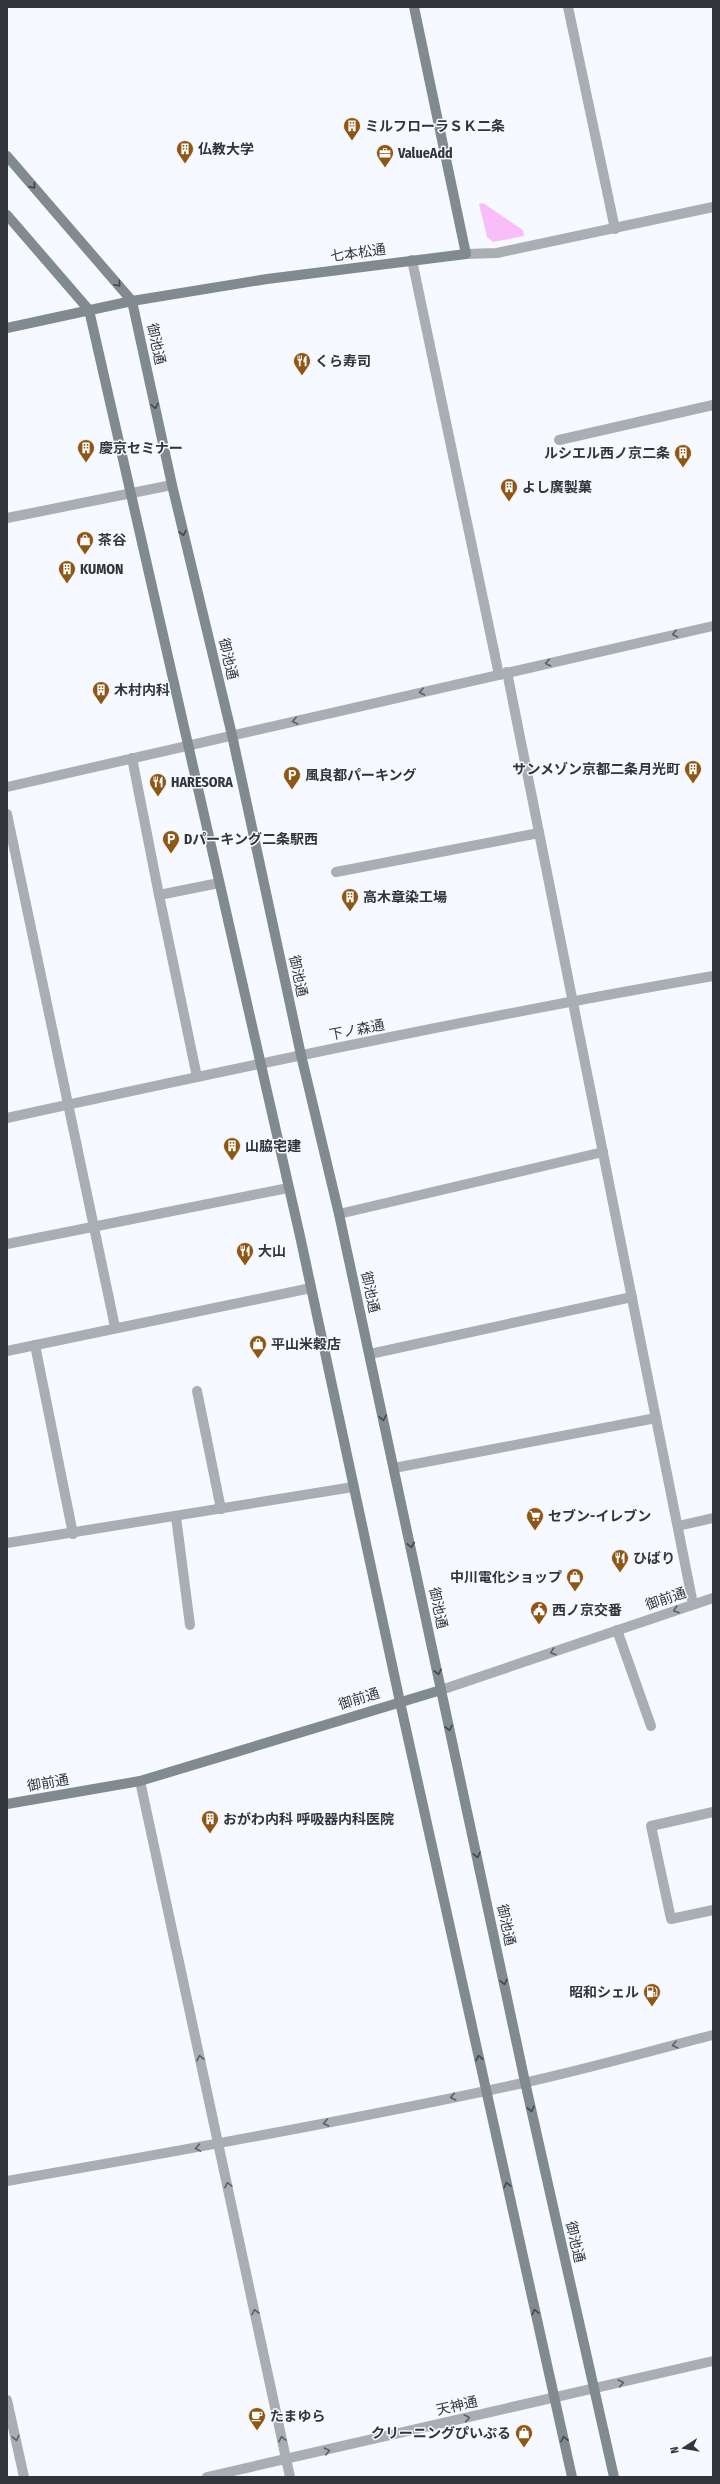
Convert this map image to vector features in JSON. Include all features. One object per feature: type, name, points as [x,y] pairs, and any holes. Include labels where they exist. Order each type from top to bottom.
[{"type":"street","points":[[414,7],[466,254]]},
{"type":"street","points":[[568,7],[615,229]]},
{"type":"street","name":"御池通","points":[[7,156],[132,301],[172,485],[232,735],[301,1055],[339,1214],[525,2082],[614,2477]]},
{"type":"street","name":"七本松通","points":[[7,328],[132,301],[267,279],[412,260],[466,254],[497,253],[713,207]]},
{"type":"street","points":[[7,215],[89,310],[288,1188],[400,1702],[572,2477]]},
{"type":"street","points":[[412,260],[539,833],[693,1604]]},
{"type":"street","points":[[559,440],[713,405]]},
{"type":"street","points":[[7,518],[172,485]]},
{"type":"street","points":[[7,787],[713,626]]},
{"type":"street","points":[[132,758],[196,1077]]},
{"type":"street","points":[[7,814],[70,1104],[115,1327]]},
{"type":"street","points":[[336,872],[539,833]]},
{"type":"street","points":[[159,895],[219,883]]},
{"type":"street","name":"下ノ森通","points":[[7,1118],[301,1055],[572,1000],[713,976]]},
{"type":"street","points":[[339,1214],[603,1152]]},
{"type":"street","points":[[7,1244],[288,1188]]},
{"type":"street","points":[[7,1351],[115,1327],[310,1288]]},
{"type":"street","points":[[370,1354],[632,1297]]},
{"type":"street","points":[[35,1345],[73,1534]]},
{"type":"street","points":[[197,1391],[221,1509]]},
{"type":"street","points":[[394,1468],[656,1418]]},
{"type":"street","points":[[7,1543],[73,1534],[353,1486]]},
{"type":"street","points":[[176,1517],[190,1626]]},
{"type":"street","points":[[678,1526],[713,1518]]},
{"type":"street","name":"御前通","points":[[7,1804],[140,1781],[441,1690],[713,1598]]},
{"type":"street","points":[[617,1630],[651,1726]]},
{"type":"street","points":[[140,1781],[290,2477]]},
{"type":"street","points":[[713,1812],[651,1826],[671,1919],[713,1910]]},
{"type":"street","points":[[7,2181],[219,2144],[486,2091],[713,2035]]},
{"type":"street","name":"天神通","points":[[206,2477],[286,2460],[713,2361]]},
{"type":"street","points":[[7,2400],[24,2477]]},
{"type":"shaded area","points":[[483,203],[523,230],[524,236],[493,242],[487,237],[479,204]]},
{"type":"place","name":"ミルフローラＳＫ二条","points":[[352,141]]},
{"type":"place","name":"仏教大学","points":[[185,164]]},
{"type":"place","name":"ValueAdd","points":[[385,168]]},
{"type":"place","name":"くら寿司","points":[[302,376]]},
{"type":"place","name":"慶京セミナー","points":[[86,463]]},
{"type":"place","name":"ルシエル西ノ京二条","points":[[683,468]]},
{"type":"place","name":"よし廣製菓","points":[[509,502]]},
{"type":"place","name":"茶谷","points":[[85,555]]},
{"type":"place","name":"KUMON","points":[[67,584]]},
{"type":"place","name":"木村内科","points":[[101,705]]},
{"type":"place","name":"サンメゾン京都二条月光町","points":[[693,784]]},
{"type":"place","name":"風良都パーキング","points":[[292,790]]},
{"type":"place","name":"HARESORA","points":[[158,797]]},
{"type":"place","name":"Dパーキング二条駅西","points":[[171,854]]},
{"type":"place","name":"高木章染工場","points":[[350,912]]},
{"type":"place","name":"山脇宅建","points":[[232,1161]]},
{"type":"place","name":"大山","points":[[245,1266]]},
{"type":"place","name":"平山米穀店","points":[[258,1359]]},
{"type":"place","name":"セブン-イレブン","points":[[535,1531]]},
{"type":"place","name":"ひばり","points":[[620,1573]]},
{"type":"place","name":"中川電化ショップ","points":[[575,1592]]},
{"type":"place","name":"西ノ京交番","points":[[539,1625]]},
{"type":"place","name":"おがわ内科 呼吸器内科医院","points":[[210,1834]]},
{"type":"place","name":"昭和シェル","points":[[652,2007]]},
{"type":"place","name":"たまゆら","points":[[257,2431]]},
{"type":"place","name":"クリーニングぴいぷる","points":[[524,2448]]}]
